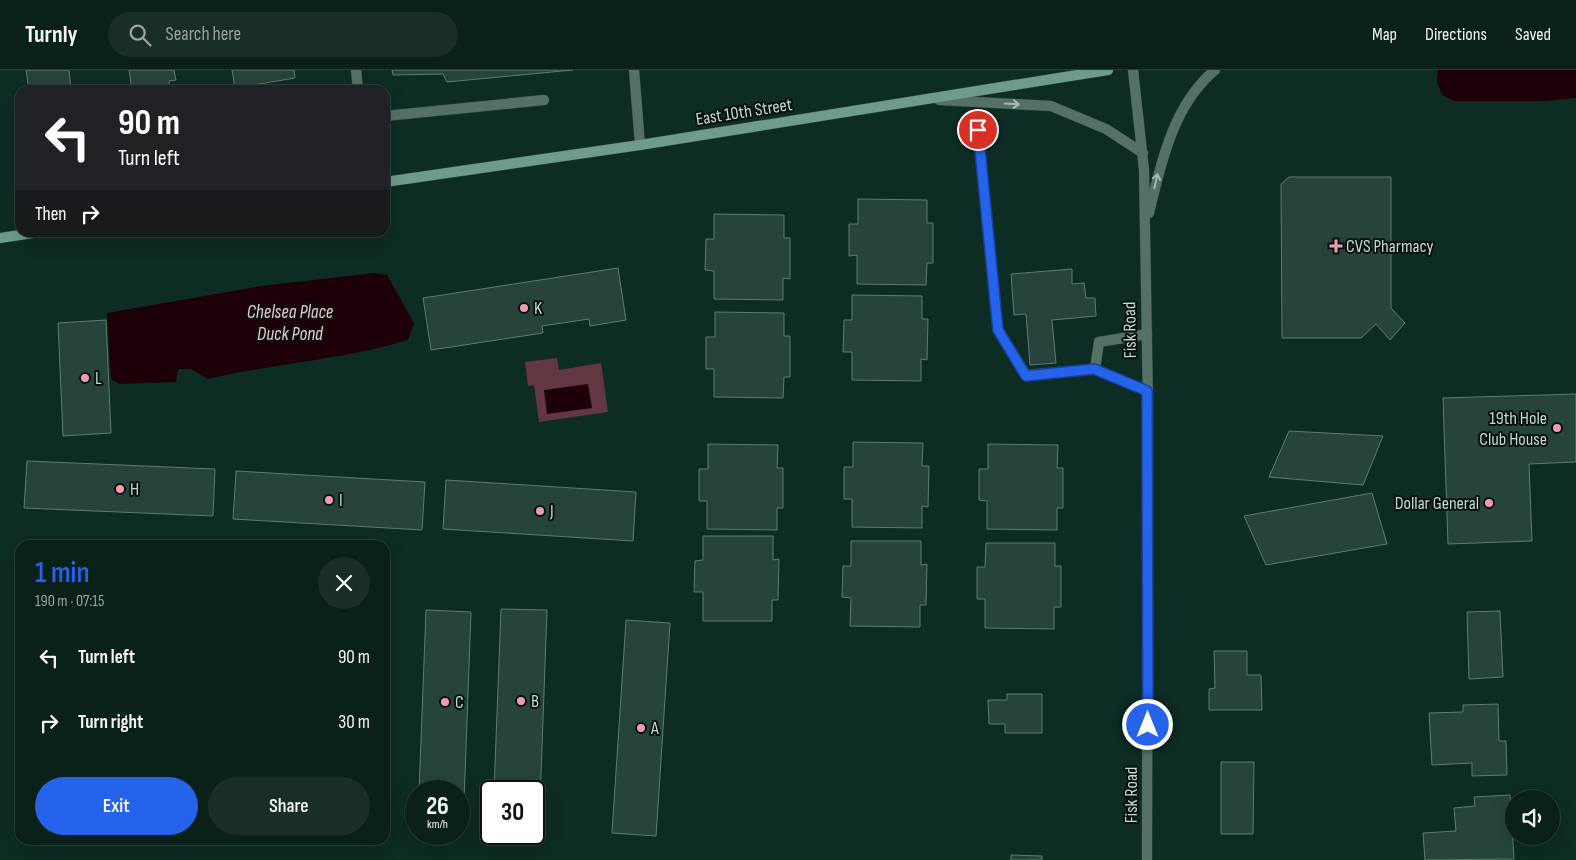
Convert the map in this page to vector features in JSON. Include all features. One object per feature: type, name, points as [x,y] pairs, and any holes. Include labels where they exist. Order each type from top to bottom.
[{"type":"main road","name":"East 10th Street","points":[[390,181],[640,145],[1108,70]]},
{"type":"main road","points":[[0,238],[15,236]]},
{"type":"street","points":[[356,70],[358,85]]},
{"type":"street","points":[[634,70],[640,145]]},
{"type":"street","name":"Fisk Road","points":[[1133,70],[1142,153],[1147,334],[1147,860]]},
{"type":"street","points":[[1145,228],[1163,153],[1190,101],[1205,78],[1215,70]]},
{"type":"street","points":[[928,99],[1051,106],[1106,129],[1142,153]]},
{"type":"street","points":[[390,115],[544,100]]},
{"type":"street","points":[[978,130],[998,330],[1026,376],[1094,369],[1147,391]]},
{"type":"street","points":[[1094,369],[1099,342],[1147,334]]},
{"type":"shaded area","points":[[557,358],[559,370],[601,363],[608,412],[539,422],[534,385],[528,386],[525,362]]},
{"type":"water","points":[[1438,70],[1576,70],[1576,98],[1545,101],[1454,101],[1442,95],[1437,82]]},
{"type":"water","name":"Chelsea Place Duck Pond","points":[[374,273],[387,275],[414,323],[408,340],[334,357],[208,379],[191,369],[178,369],[176,382],[119,384],[111,379],[107,313],[261,286]]},
{"type":"water","points":[[588,384],[592,408],[547,414],[544,390]]},
{"type":"building","points":[[26,70],[69,70],[70,85],[28,85]]},
{"type":"building","points":[[129,70],[174,70],[176,80],[169,81],[169,85],[131,85]]},
{"type":"building","points":[[232,70],[294,70],[295,78],[253,85],[234,85]]},
{"type":"building","points":[[392,70],[573,70],[447,82],[443,74],[393,75]]},
{"type":"building","name":"CVS Pharmacy","points":[[1289,177],[1391,177],[1391,308],[1405,323],[1390,340],[1376,324],[1361,338],[1282,338],[1281,184]]},
{"type":"building","points":[[858,199],[927,200],[927,223],[933,223],[933,263],[927,263],[926,285],[857,284],[857,255],[849,256],[849,224],[858,224]]},
{"type":"building","points":[[714,214],[784,215],[784,238],[790,238],[790,279],[783,278],[783,300],[714,299],[714,271],[705,270],[706,239],[714,239]]},
{"type":"building","name":"K","points":[[618,268],[626,320],[590,326],[589,319],[542,326],[543,333],[431,350],[423,298]]},
{"type":"building","points":[[1072,269],[1072,284],[1084,283],[1086,298],[1095,298],[1096,316],[1052,320],[1056,363],[1030,365],[1026,314],[1014,315],[1011,274]]},
{"type":"building","points":[[852,295],[922,296],[922,319],[928,319],[927,360],[921,359],[921,381],[852,380],[852,352],[843,352],[844,320],[852,320]]},
{"type":"building","points":[[715,312],[784,313],[784,336],[790,336],[790,377],[784,377],[783,398],[714,397],[714,369],[706,369],[706,337],[715,337]]},
{"type":"building","name":"L","points":[[106,320],[111,433],[63,436],[58,323]]},
{"type":"building","points":[[1576,394],[1576,462],[1529,464],[1532,541],[1448,544],[1443,398]]},
{"type":"building","points":[[1289,431],[1383,436],[1363,485],[1269,477]]},
{"type":"building","points":[[853,442],[923,443],[922,466],[929,466],[928,507],[922,506],[922,528],[852,527],[852,499],[844,499],[844,467],[853,467]]},
{"type":"building","points":[[708,444],[778,445],[777,468],[783,468],[783,508],[777,508],[777,530],[707,529],[707,501],[699,501],[699,469],[708,469]]},
{"type":"building","points":[[988,444],[1058,445],[1057,468],[1063,468],[1063,508],[1057,508],[1057,530],[987,529],[987,501],[979,500],[979,469],[988,469]]},
{"type":"building","name":"H","points":[[27,461],[215,469],[213,516],[24,508]]},
{"type":"building","name":"I","points":[[236,471],[425,482],[422,530],[233,519]]},
{"type":"building","name":"J","points":[[446,480],[636,492],[633,541],[443,529]]},
{"type":"building","points":[[1372,493],[1387,544],[1266,565],[1244,516]]},
{"type":"building","points":[[703,536],[773,536],[773,560],[779,559],[778,600],[772,600],[772,621],[703,621],[703,592],[694,592],[695,561],[703,560]]},
{"type":"building","points":[[851,541],[921,541],[921,565],[927,564],[926,605],[920,605],[920,627],[850,626],[851,598],[842,597],[843,566],[851,566]]},
{"type":"building","points":[[986,543],[1055,543],[1055,566],[1061,566],[1061,607],[1054,607],[1054,629],[985,628],[985,599],[977,599],[977,567],[985,567]]},
{"type":"building","name":"B","points":[[501,609],[547,610],[541,780],[494,780]]},
{"type":"building","name":"C","points":[[426,610],[471,612],[465,780],[419,780]]},
{"type":"building","points":[[1500,611],[1503,677],[1469,679],[1467,612]]},
{"type":"building","name":"A","points":[[626,620],[670,623],[656,836],[612,833]]},
{"type":"building","points":[[1214,651],[1247,651],[1247,675],[1261,675],[1262,710],[1209,710],[1209,689],[1215,688]]},
{"type":"building","points":[[1007,694],[1042,694],[1042,733],[1005,733],[1005,724],[989,724],[988,700],[1007,700]]},
{"type":"building","points":[[1498,704],[1499,741],[1506,741],[1507,775],[1472,776],[1472,763],[1432,765],[1429,713],[1463,712],[1463,705]]},
{"type":"building","points":[[1221,762],[1254,762],[1253,834],[1221,834]]},
{"type":"building","points":[[1505,795],[1505,845],[1513,845],[1514,859],[1425,860],[1423,833],[1456,831],[1454,808],[1475,806],[1474,797]]},
{"type":"building","points":[[1011,855],[1042,856],[1042,860],[1011,860]]},
{"type":"place","name":"CVS Pharmacy","points":[[1336,246]]},
{"type":"place","name":"K","points":[[524,308]]},
{"type":"place","name":"L","points":[[85,378]]},
{"type":"place","name":"19th Hole Club House","points":[[1557,428]]},
{"type":"place","name":"H","points":[[120,489]]},
{"type":"place","name":"I","points":[[329,500]]},
{"type":"place","name":"Dollar General","points":[[1489,503]]},
{"type":"place","name":"J","points":[[540,511]]},
{"type":"place","name":"B","points":[[521,701]]},
{"type":"place","name":"C","points":[[445,702]]},
{"type":"place","name":"A","points":[[641,728]]},
{"type":"route","points":[[978,130],[998,330],[1026,376],[1094,369],[1147,391],[1148,725]]}]
